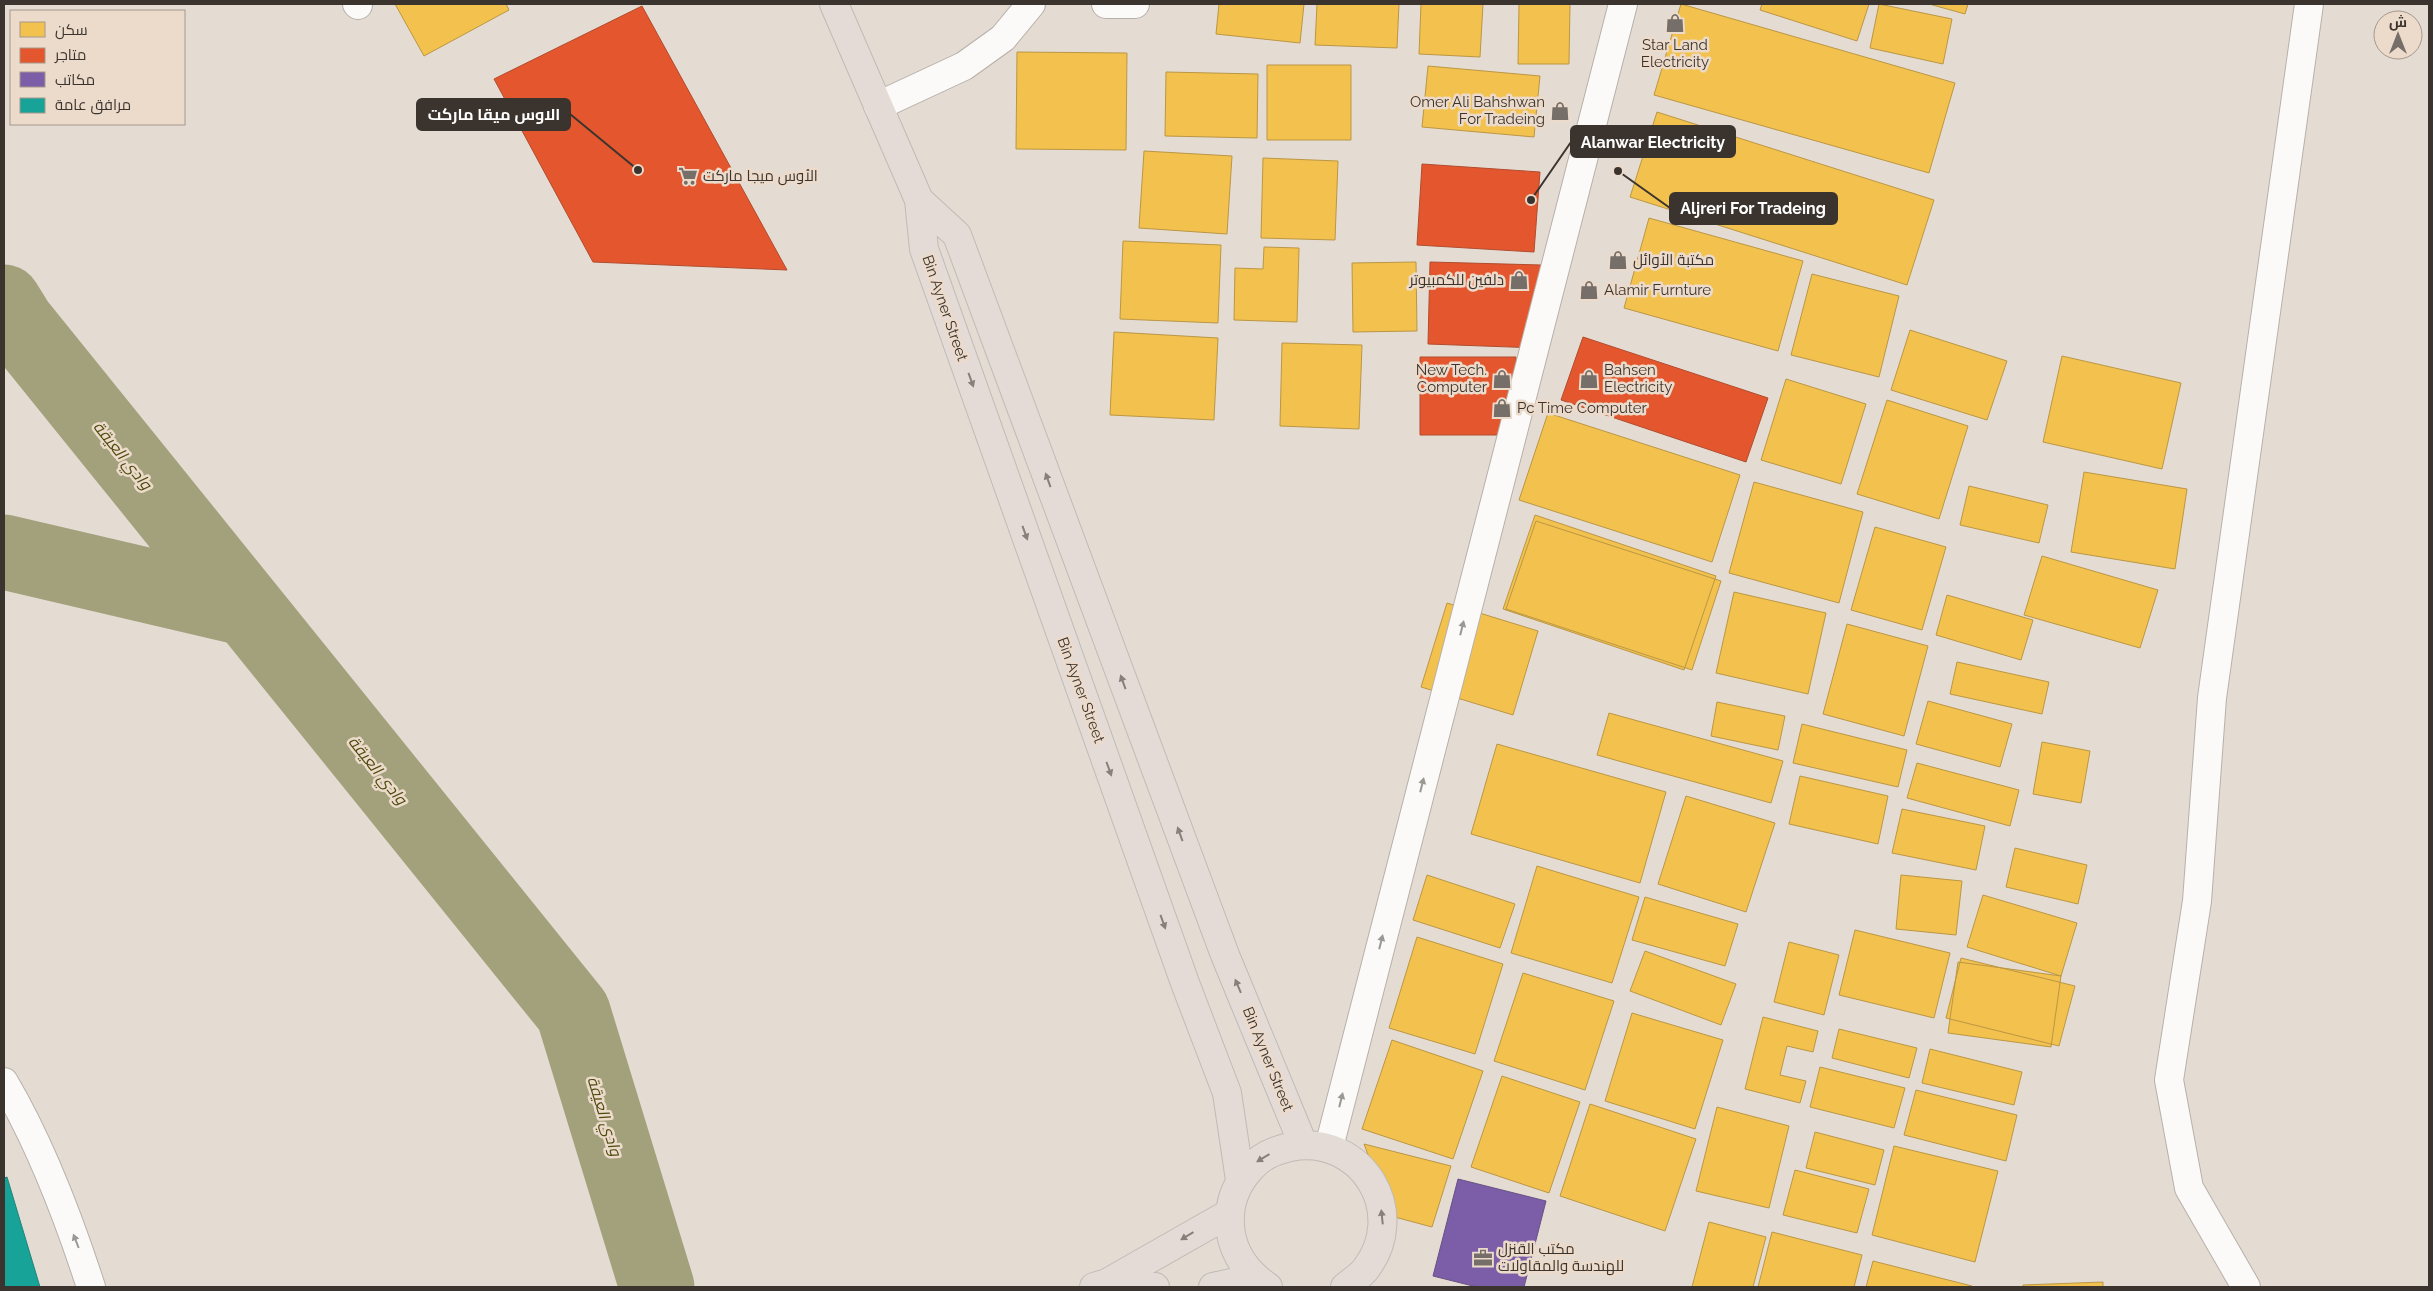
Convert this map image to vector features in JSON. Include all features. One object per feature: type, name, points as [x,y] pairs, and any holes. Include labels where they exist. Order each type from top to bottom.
[{"type":"highway","name":"Bin Ayner Street","points":[[834,4],[919,200],[924,250],[1185,983],[1227,1093],[1240,1180]]},
{"type":"highway","name":"Bin Ayner Street","points":[[919,200],[957,235],[1225,955],[1316,1146]]},
{"type":"highway","points":[[1262,1283],[1236,1253],[1229,1229],[1230,1204],[1240,1180],[1257,1162],[1278,1149],[1316,1146],[1351,1158],[1369,1176],[1380,1199],[1383,1224],[1378,1249],[1375,1287]]},
{"type":"highway","points":[[1101,1285],[1230,1213]]},
{"type":"highway","points":[[1345,1287],[1364,1271],[1378,1249]]},
{"type":"highway","points":[[1213,1287],[1262,1283]]},
{"type":"highway","points":[[1101,1285],[1155,1287]]},
{"type":"street","points":[[878,106],[964,66],[1004,38],[1031,4]]},
{"type":"street","points":[[1106,4],[1135,4]]},
{"type":"street","points":[[1316,1146],[1623,4]]},
{"type":"street","points":[[2246,1287],[2189,1188],[2169,1080],[2197,901],[2212,698],[2309,4]]},
{"type":"street","points":[[4,1082],[22,1112],[77,1243],[91,1287]]},
{"type":"building: سكن","points":[[395,4],[506,4],[509,10],[424,56]]},
{"type":"building: سكن","points":[[1219,4],[1304,4],[1300,43],[1216,34]]},
{"type":"building: سكن","points":[[1317,4],[1399,4],[1397,48],[1315,45]]},
{"type":"building: سكن","points":[[1421,4],[1483,4],[1480,57],[1419,54]]},
{"type":"building: سكن","points":[[1519,4],[1570,4],[1569,64],[1518,64]]},
{"type":"building: سكن","points":[[1681,4],[1955,83],[1929,173],[1654,95]]},
{"type":"building: سكن","points":[[1762,4],[1869,4],[1857,41],[1760,10]]},
{"type":"building: سكن","points":[[1879,4],[1952,19],[1943,64],[1870,48]]},
{"type":"building: سكن","points":[[1929,4],[1968,4],[1965,14]]},
{"type":"building: سكن","points":[[1017,52],[1127,53],[1126,150],[1016,149]]},
{"type":"building: سكن","points":[[1267,65],[1351,65],[1351,140],[1267,140]]},
{"type":"building: سكن","points":[[1428,66],[1540,76],[1534,137],[1422,127]]},
{"type":"building: سكن","points":[[1166,72],[1258,74],[1257,138],[1165,136]]},
{"type":"building: سكن","points":[[1657,112],[1934,200],[1907,285],[1630,197]]},
{"type":"building: سكن","points":[[1144,151],[1232,156],[1227,234],[1139,228]]},
{"type":"building: سكن","points":[[1263,158],[1338,161],[1335,240],[1261,238]]},
{"type":"building: سكن","points":[[1649,218],[1803,261],[1778,351],[1624,308]]},
{"type":"building: سكن","points":[[1123,241],[1221,245],[1218,323],[1120,319]]},
{"type":"building: سكن","points":[[1264,247],[1299,248],[1297,322],[1234,320],[1235,268],[1263,269]]},
{"type":"building: سكن","points":[[1416,262],[1417,331],[1353,332],[1352,263]]},
{"type":"building: سكن","points":[[1812,274],[1899,296],[1879,377],[1791,355]]},
{"type":"building: سكن","points":[[1910,330],[2007,361],[1987,420],[1891,390]]},
{"type":"building: سكن","points":[[1114,332],[1218,338],[1214,420],[1110,415]]},
{"type":"building: سكن","points":[[1282,343],[1362,345],[1359,429],[1280,426]]},
{"type":"building: سكن","points":[[2062,356],[2181,383],[2162,469],[2043,442]]},
{"type":"building: سكن","points":[[1786,379],[1866,404],[1841,484],[1761,460]]},
{"type":"building: سكن","points":[[1887,400],[1968,426],[1939,519],[1857,494]]},
{"type":"building: سكن","points":[[1548,413],[1740,475],[1712,562],[1519,500]]},
{"type":"building: سكن","points":[[2084,472],[2187,489],[2175,569],[2071,552]]},
{"type":"building: سكن","points":[[1754,482],[1863,512],[1839,603],[1729,573]]},
{"type":"building: سكن","points":[[1969,486],[2048,505],[2039,543],[1960,525]]},
{"type":"building: سكن","points":[[1535,515],[1716,576],[1684,670],[1503,609]]},
{"type":"building: سكن","points":[[1536,521],[1721,581],[1692,670],[1506,609]]},
{"type":"building: سكن","points":[[1875,527],[1946,547],[1922,630],[1851,610]]},
{"type":"building: سكن","points":[[2042,556],[2158,590],[2140,648],[2024,615]]},
{"type":"building: سكن","points":[[1734,592],[1826,613],[1808,694],[1716,673]]},
{"type":"building: سكن","points":[[1947,595],[2033,620],[2021,660],[1936,635]]},
{"type":"building: سكن","points":[[1447,603],[1538,631],[1513,715],[1421,687]]},
{"type":"building: سكن","points":[[1847,624],[1928,646],[1904,736],[1823,714]]},
{"type":"building: سكن","points":[[1957,662],[2049,682],[2042,714],[1950,694]]},
{"type":"building: سكن","points":[[1928,701],[2012,724],[2000,767],[1916,744]]},
{"type":"building: سكن","points":[[1717,702],[1785,716],[1778,750],[1711,736]]},
{"type":"building: سكن","points":[[1609,713],[1783,761],[1771,803],[1597,755]]},
{"type":"building: سكن","points":[[1802,724],[1907,750],[1898,787],[1793,763]]},
{"type":"building: سكن","points":[[2042,742],[2090,751],[2081,803],[2033,794]]},
{"type":"building: سكن","points":[[1497,744],[1666,792],[1640,883],[1471,834]]},
{"type":"building: سكن","points":[[1917,763],[2019,790],[2010,826],[1907,798]]},
{"type":"building: سكن","points":[[1800,776],[1888,796],[1878,844],[1789,824]]},
{"type":"building: سكن","points":[[1686,796],[1775,823],[1746,912],[1658,884]]},
{"type":"building: سكن","points":[[1902,809],[1985,826],[1976,870],[1892,853]]},
{"type":"building: سكن","points":[[2015,848],[2087,865],[2078,904],[2006,887]]},
{"type":"building: سكن","points":[[1537,866],[1639,897],[1612,983],[1511,953]]},
{"type":"building: سكن","points":[[1427,875],[1515,904],[1500,948],[1413,920]]},
{"type":"building: سكن","points":[[1901,875],[1962,881],[1956,935],[1896,929]]},
{"type":"building: سكن","points":[[1983,895],[2077,923],[2061,976],[1967,947]]},
{"type":"building: سكن","points":[[1645,897],[1738,924],[1725,966],[1632,940]]},
{"type":"building: سكن","points":[[1855,930],[1950,953],[1934,1018],[1839,995]]},
{"type":"building: سكن","points":[[1417,937],[1503,964],[1475,1054],[1389,1028]]},
{"type":"building: سكن","points":[[1789,942],[1839,955],[1824,1015],[1774,1002]]},
{"type":"building: سكن","points":[[1645,951],[1736,984],[1721,1025],[1630,991]]},
{"type":"building: سكن","points":[[1961,958],[2075,986],[2059,1046],[1946,1018]]},
{"type":"building: سكن","points":[[1958,962],[2061,976],[2051,1047],[1948,1033]]},
{"type":"building: سكن","points":[[1523,973],[1614,1001],[1585,1090],[1494,1061]]},
{"type":"building: سكن","points":[[1632,1013],[1723,1040],[1695,1129],[1605,1101]]},
{"type":"building: سكن","points":[[1763,1017],[1818,1031],[1813,1052],[1787,1046],[1780,1075],[1806,1081],[1800,1103],[1745,1089]]},
{"type":"building: سكن","points":[[1839,1029],[1917,1048],[1909,1078],[1832,1058]]},
{"type":"building: سكن","points":[[1392,1040],[1483,1071],[1453,1159],[1362,1129]]},
{"type":"building: سكن","points":[[1930,1049],[2022,1072],[2014,1105],[1922,1083]]},
{"type":"building: سكن","points":[[1820,1067],[1905,1088],[1894,1128],[1810,1107]]},
{"type":"building: سكن","points":[[1502,1076],[1580,1102],[1549,1193],[1471,1167]]},
{"type":"building: سكن","points":[[1916,1090],[2017,1115],[2006,1161],[1904,1135]]},
{"type":"building: سكن","points":[[1590,1104],[1696,1139],[1665,1231],[1560,1196]]},
{"type":"building: سكن","points":[[1717,1107],[1789,1126],[1769,1208],[1696,1191]]},
{"type":"building: سكن","points":[[1815,1132],[1884,1150],[1875,1185],[1806,1168]]},
{"type":"building: سكن","points":[[1364,1144],[1451,1166],[1432,1227],[1391,1216]]},
{"type":"building: سكن","points":[[1894,1146],[1998,1171],[1975,1262],[1872,1235]]},
{"type":"building: سكن","points":[[1795,1170],[1869,1189],[1857,1233],[1783,1215]]},
{"type":"building: سكن","points":[[1709,1222],[1766,1237],[1753,1287],[1692,1287]]},
{"type":"building: سكن","points":[[1772,1232],[1862,1255],[1854,1287],[1758,1287]]},
{"type":"building: سكن","points":[[1873,1261],[1972,1286],[1972,1287],[1866,1287]]},
{"type":"building: سكن","points":[[2103,1282],[2103,1287],[2023,1287],[2023,1285]]},
{"type":"building: متاجر","points":[[642,6],[787,270],[593,262],[494,79]]},
{"type":"building: متاجر","points":[[1422,164],[1540,172],[1534,252],[1417,245]]},
{"type":"building: متاجر","points":[[1430,262],[1541,265],[1538,348],[1428,344]]},
{"type":"building: متاجر","points":[[1583,337],[1768,398],[1746,462],[1561,400]]},
{"type":"building: متاجر","points":[[1420,357],[1516,357],[1516,435],[1420,435]]},
{"type":"building: مكاتب","points":[[1458,1179],[1546,1201],[1524,1287],[1477,1287],[1433,1276]]},
{"type":"building: مرافق عامة","points":[[7,1177],[40,1287],[4,1287],[4,1178]]},
{"type":"waterway","name":"وادي العيقة","points":[[4,302],[17,323],[573,1012],[657,1287]]},
{"type":"waterway","points":[[4,552],[248,609]]},
{"type":"place","name":"Star Land Electricity","points":[[1675,23]]},
{"type":"place","name":"Omer Ali Bahshwan For Tradeing","points":[[1560,111]]},
{"type":"place","name":"الاوس ميقا ماركت","points":[[638,170]]},
{"type":"place","name":"Aljreri For Tradeing","points":[[1618,171]]},
{"type":"place","name":"الأوس ميجا ماركت","points":[[688,176]]},
{"type":"place","name":"Alanwar Electricity","points":[[1531,200]]},
{"type":"place","name":"مكتبة الأوائل","points":[[1618,260]]},
{"type":"place","name":"دلفين للكمبيوتر","points":[[1519,280]]},
{"type":"place","name":"Alamir Furnture","points":[[1589,290]]},
{"type":"place","name":"New Tech. Computer","points":[[1502,379]]},
{"type":"place","name":"Bahsen Electricity","points":[[1589,379]]},
{"type":"place","name":"Pc Time Computer","points":[[1502,408]]},
{"type":"place","name":"مكتب القنزل للهندسة والمقاولات","points":[[1483,1258]]}]
